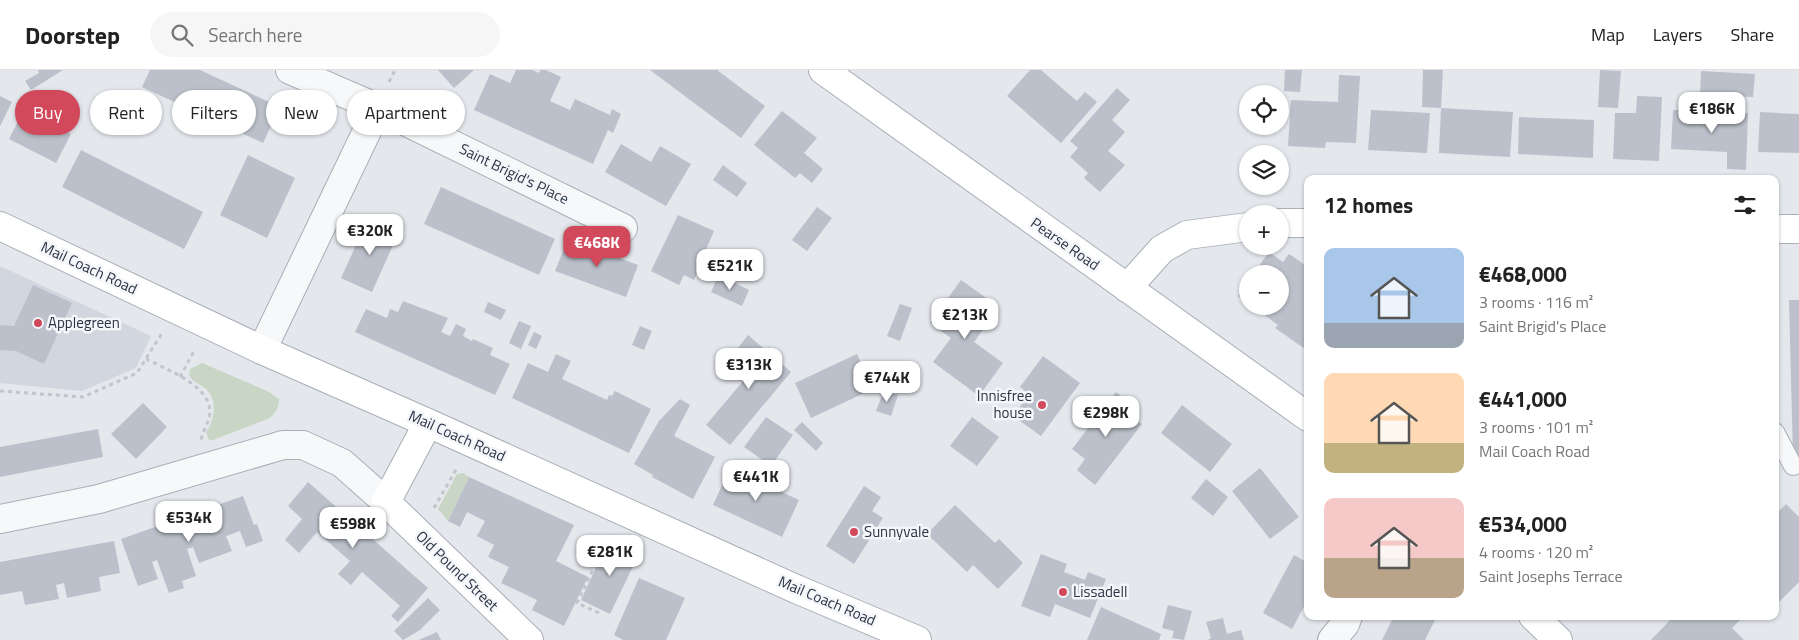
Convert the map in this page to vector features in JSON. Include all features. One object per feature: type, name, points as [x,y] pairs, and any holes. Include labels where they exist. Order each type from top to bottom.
[{"type":"main road","name":"Pearse Road","points":[[823,70],[1304,414]]},
{"type":"main road","points":[[1289,223],[1304,223]]},
{"type":"main road","name":"Mail Coach Road","points":[[0,226],[262,350],[917,640]]},
{"type":"main road","points":[[1127,288],[1162,249],[1187,235],[1239,228]]},
{"type":"main road","points":[[1779,229],[1799,229]]},
{"type":"main road","points":[[386,502],[428,423]]},
{"type":"main road","name":"Old Pound Street","points":[[386,502],[529,640]]},
{"type":"main road","points":[[1537,620],[1558,640]]},
{"type":"street","name":"Saint Brigid's Place","points":[[290,70],[347,95]]},
{"type":"street","points":[[262,350],[365,135]]},
{"type":"street","name":"Saint Brigid's Place","points":[[433,135],[623,228]]},
{"type":"street","points":[[0,519],[99,499],[284,445],[303,445],[342,463],[386,502]]},
{"type":"street","points":[[1332,640],[1346,620]]},
{"type":"lane","points":[[1779,440],[1792,466]]},
{"type":"path","points":[[0,391],[83,397],[137,374],[159,339],[175,308]]},
{"type":"path","points":[[180,377],[194,351]]},
{"type":"path","points":[[146,359],[201,390],[206,397],[210,410],[200,443]]},
{"type":"path","points":[[434,508],[457,468]]},
{"type":"path","points":[[599,614],[577,603],[611,535]]},
{"type":"shaded area","points":[[0,266],[151,336],[136,368],[82,391],[0,383]]},
{"type":"green space","points":[[202,363],[269,392],[279,399],[275,411],[270,418],[209,440],[206,432],[213,417],[213,400],[207,390],[189,375],[190,369]]},
{"type":"green space","points":[[463,473],[469,477],[448,521],[438,509],[457,474]]},
{"type":"building","points":[[38,70],[63,70],[31,90],[25,81],[39,73]]},
{"type":"building","points":[[150,70],[200,70],[243,90],[172,90],[172,101],[162,96],[162,90],[148,90],[142,87]]},
{"type":"building","points":[[438,70],[474,70],[454,88]]},
{"type":"building","points":[[516,70],[532,70],[539,73],[540,70],[546,70],[561,77],[550,101],[570,110],[575,99],[610,115],[612,109],[621,114],[613,133],[608,130],[593,164],[474,110],[490,74],[510,83]]},
{"type":"building","points":[[650,70],[717,70],[765,106],[741,138]]},
{"type":"building","points":[[1030,70],[1041,70],[1077,101],[1085,92],[1097,102],[1061,143],[1007,96]]},
{"type":"building","points":[[1285,70],[1302,70],[1300,92],[1289,91],[1289,85],[1284,85]]},
{"type":"building","points":[[1423,70],[1443,70],[1441,108],[1422,107]]},
{"type":"building","points":[[1600,70],[1621,71],[1618,108],[1598,107]]},
{"type":"building","points":[[1701,71],[1755,74],[1753,97],[1700,95]]},
{"type":"building","points":[[1339,75],[1360,76],[1356,143],[1326,142],[1325,148],[1288,145],[1291,100],[1338,102]]},
{"type":"building","points":[[1117,88],[1130,100],[1112,120],[1125,132],[1108,151],[1125,165],[1100,192],[1084,178],[1088,173],[1070,157],[1078,148],[1070,141]]},
{"type":"building","points":[[0,96],[12,102],[0,126]]},
{"type":"building","points":[[256,96],[266,101],[267,135],[263,143],[246,135],[256,135]]},
{"type":"building","points":[[1637,96],[1662,97],[1659,161],[1613,159],[1615,113],[1636,113]]},
{"type":"building","points":[[1441,108],[1513,112],[1510,157],[1439,153]]},
{"type":"building","points":[[1371,110],[1430,113],[1427,153],[1368,150]]},
{"type":"building","points":[[1673,110],[1748,113],[1746,170],[1727,169],[1727,152],[1671,149]]},
{"type":"building","points":[[782,111],[817,138],[804,153],[823,169],[812,183],[800,173],[795,178],[754,145]]},
{"type":"building","points":[[1760,112],[1799,114],[1799,153],[1758,152]]},
{"type":"building","points":[[1519,117],[1594,120],[1593,158],[1518,154]]},
{"type":"building","points":[[15,127],[15,135],[70,135],[56,163],[9,139]]},
{"type":"building","points":[[621,144],[651,162],[660,146],[691,164],[666,206],[605,172]]},
{"type":"building","points":[[81,150],[203,212],[184,249],[62,187]]},
{"type":"building","points":[[248,155],[295,178],[267,238],[220,215]]},
{"type":"building","points":[[723,165],[747,183],[737,197],[713,180]]},
{"type":"building","points":[[441,187],[555,239],[539,275],[424,224]]},
{"type":"building","points":[[817,207],[832,218],[807,251],[792,240]]},
{"type":"building","points":[[678,215],[714,231],[705,252],[724,261],[720,269],[703,261],[694,280],[684,275],[679,285],[651,271]]},
{"type":"building","points":[[367,221],[398,234],[372,292],[341,278]]},
{"type":"building","points":[[568,239],[638,265],[626,297],[555,271]]},
{"type":"building","points":[[1289,254],[1304,264],[1304,348],[1275,328],[1278,325],[1264,315],[1289,315],[1289,265],[1260,265],[1267,255],[1273,255],[1283,262]]},
{"type":"building","points":[[719,275],[749,290],[742,306],[711,292]]},
{"type":"building","points":[[961,280],[989,300],[975,319],[985,327],[974,342],[1003,363],[979,396],[933,362],[951,338],[930,323]]},
{"type":"building","points":[[33,285],[72,303],[44,364],[16,351],[0,350],[0,325],[14,326]]},
{"type":"building","points":[[1789,300],[1799,300],[1799,457],[1793,457]]},
{"type":"building","points":[[403,301],[448,318],[441,332],[450,336],[456,324],[466,329],[463,336],[493,348],[490,355],[510,364],[495,395],[355,332],[366,309],[387,318],[390,309],[398,312]]},
{"type":"building","points":[[488,302],[506,310],[501,320],[484,312]]},
{"type":"building","points":[[900,304],[912,308],[900,341],[887,336]]},
{"type":"building","points":[[519,321],[531,326],[521,349],[509,343]]},
{"type":"building","points":[[640,326],[652,331],[644,350],[632,345]]},
{"type":"building","points":[[534,332],[542,336],[536,349],[528,345]]},
{"type":"building","points":[[748,335],[791,372],[730,445],[706,425],[749,374],[730,358]]},
{"type":"building","points":[[556,354],[571,361],[562,379],[607,400],[609,395],[612,396],[615,391],[651,409],[629,453],[512,398],[528,363],[548,372]]},
{"type":"building","points":[[857,354],[873,389],[811,418],[795,383]]},
{"type":"building","name":"Innisfree house","points":[[1043,356],[1080,383],[1041,436],[1013,416],[1029,394],[1020,387]]},
{"type":"building","points":[[884,390],[898,395],[891,416],[876,411]]},
{"type":"building","points":[[1116,392],[1132,405],[1127,412],[1142,424],[1095,485],[1077,470],[1085,459],[1072,449]]},
{"type":"building","points":[[680,399],[690,405],[674,436],[715,457],[693,499],[652,477],[653,475],[634,464],[659,421]]},
{"type":"building","points":[[143,403],[167,427],[136,459],[111,434]]},
{"type":"building","points":[[1182,405],[1232,444],[1210,472],[1161,433]]},
{"type":"building","points":[[766,417],[793,435],[771,466],[744,447]]},
{"type":"building","points":[[972,417],[999,437],[977,466],[950,446]]},
{"type":"building","points":[[802,422],[823,443],[816,451],[794,430]]},
{"type":"building","points":[[98,429],[103,457],[0,477],[0,447]]},
{"type":"building","points":[[730,468],[799,500],[782,537],[713,505]]},
{"type":"building","points":[[1260,468],[1299,517],[1270,539],[1232,491]]},
{"type":"building","points":[[469,477],[574,525],[556,561],[588,577],[564,626],[532,610],[537,600],[501,583],[509,567],[488,557],[494,545],[477,536],[485,521],[467,512],[460,527],[448,521]]},
{"type":"building","points":[[1206,479],[1228,497],[1213,516],[1191,498]]},
{"type":"building","points":[[308,482],[428,588],[398,622],[391,616],[400,606],[362,572],[351,585],[338,574],[350,561],[317,532],[299,553],[285,540],[302,519],[288,506]]},
{"type":"building","name":"Sunnyvale","points":[[864,486],[881,497],[872,511],[883,518],[854,564],[826,546]]},
{"type":"building","points":[[243,496],[254,525],[257,524],[263,541],[246,547],[240,531],[226,536],[232,551],[199,563],[193,547],[187,549],[196,576],[182,581],[184,588],[169,593],[157,560],[152,562],[158,579],[138,586],[121,539]]},
{"type":"building","points":[[1786,504],[1799,517],[1799,582],[1779,602],[1779,511]]},
{"type":"building","points":[[955,505],[995,543],[999,539],[1023,563],[998,589],[973,565],[967,572],[927,534]]},
{"type":"building","points":[[609,540],[639,554],[610,614],[581,600]]},
{"type":"building","points":[[114,541],[120,573],[99,577],[101,591],[67,598],[64,583],[56,585],[59,599],[25,605],[22,591],[0,595],[0,562]]},
{"type":"building","name":"Lissadell","points":[[1041,554],[1067,564],[1064,572],[1085,580],[1088,572],[1106,579],[1090,618],[1055,604],[1050,617],[1021,606]]},
{"type":"building","points":[[1294,555],[1304,561],[1304,606],[1292,629],[1263,613]]},
{"type":"building","points":[[639,578],[685,598],[666,640],[623,640],[614,635]]},
{"type":"building","points":[[428,598],[440,610],[420,630],[403,640],[394,631]]},
{"type":"building","points":[[1168,605],[1192,611],[1184,640],[1172,638],[1174,631],[1162,628]]},
{"type":"building","points":[[1101,607],[1161,634],[1159,640],[1087,640]]},
{"type":"building","points":[[1223,618],[1227,634],[1241,630],[1244,640],[1208,640],[1211,638],[1206,622]]},
{"type":"building","points":[[1392,620],[1435,620],[1425,640],[1382,640]]},
{"type":"building","points":[[1670,620],[1740,620],[1732,628],[1744,640],[1651,640]]},
{"type":"building","points":[[437,632],[441,640],[419,640]]},
{"type":"place","name":"Applegreen","points":[[38,323]]},
{"type":"place","name":"Innisfree house","points":[[1042,405]]},
{"type":"place","name":"Sunnyvale","points":[[854,532]]},
{"type":"place","name":"Lissadell","points":[[1063,592]]}]
